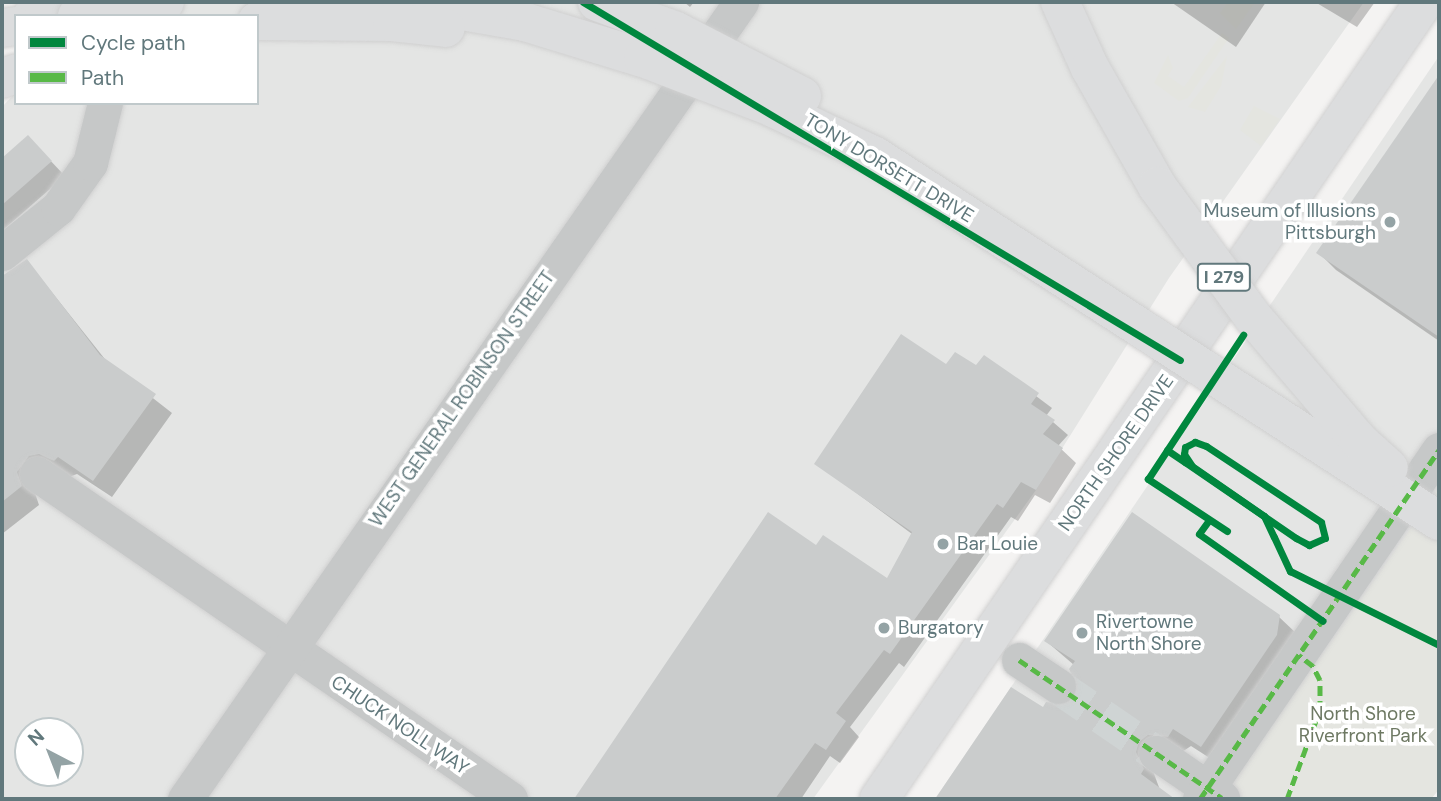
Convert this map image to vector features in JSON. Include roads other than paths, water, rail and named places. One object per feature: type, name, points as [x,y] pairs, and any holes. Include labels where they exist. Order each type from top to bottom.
[{"type":"main road","points":[[34,14],[48,2]]},
{"type":"main road","points":[[90,14],[165,2]]},
{"type":"main road","points":[[410,2],[526,22],[643,58],[771,107],[874,156],[1439,517]]},
{"type":"main road","points":[[597,2],[674,30],[802,96],[1061,270],[1439,517]]},
{"type":"main road","name":"I 279","points":[[1061,2],[1103,90],[1173,208],[1272,337],[1360,439],[1439,517]]},
{"type":"main road","name":"NORTH SHORE DRIVE","points":[[879,799],[1424,2]]},
{"type":"main road","points":[[259,21],[432,23],[536,39],[650,68],[771,107]]},
{"type":"main road","points":[[259,21],[392,22],[519,37],[642,70],[782,119],[1061,270]]},
{"type":"street","name":"TONY DORSETT DRIVE","points":[[583,2],[692,70],[1180,360]]},
{"type":"street","name":"WEST GENERAL ROBINSON STREET","points":[[185,799],[741,2]]},
{"type":"street","points":[[2,253],[58,208],[90,163],[104,105]]},
{"type":"street","points":[[1156,753],[1210,795],[1439,450]]},
{"type":"street","name":"CHUCK NOLL WAY","points":[[37,474],[289,650],[510,799]]},
{"type":"street","points":[[1019,660],[1058,686]]},
{"type":"tunnel","points":[[1058,686],[1156,753]]},
{"type":"place","name":"Museum of Illusions Pittsburgh","points":[[1390,222]]},
{"type":"place","name":"Bar Louie","points":[[943,544]]},
{"type":"place","name":"Burgatory","points":[[884,628]]},
{"type":"place","name":"Rivertowne North Shore","points":[[1082,633]]},
{"type":"park label","name":"North Shore Riverfront Park","points":[[1363,725]]}]
